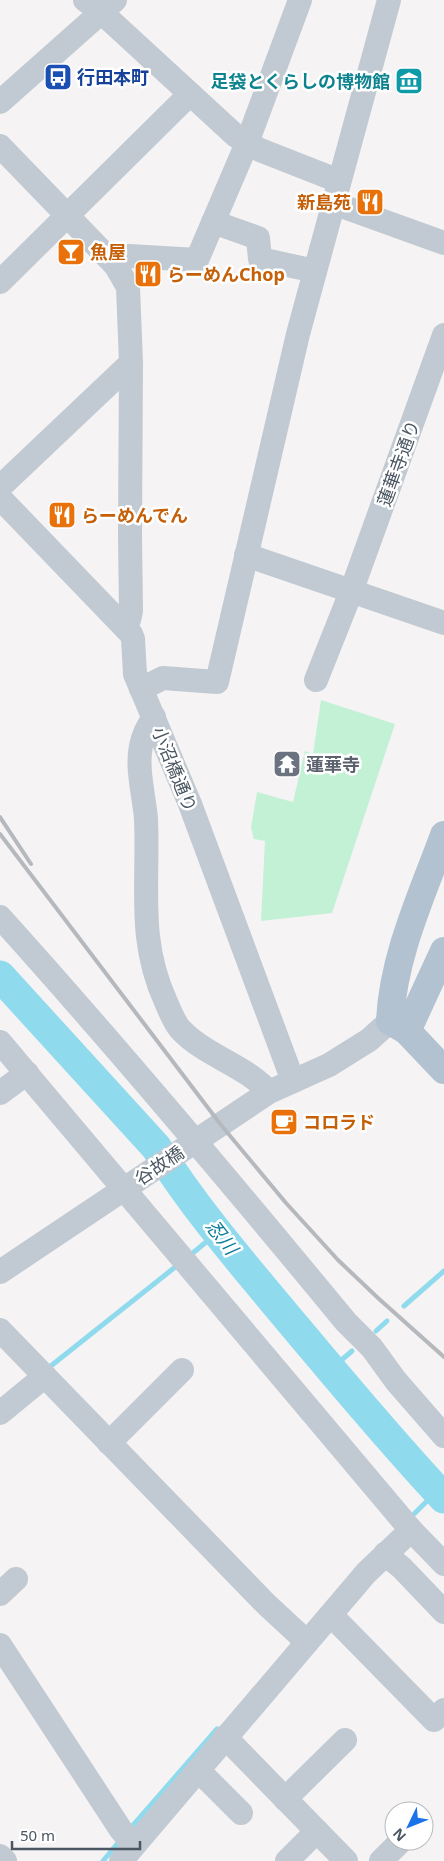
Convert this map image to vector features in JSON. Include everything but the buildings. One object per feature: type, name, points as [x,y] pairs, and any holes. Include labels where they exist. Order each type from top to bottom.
[{"type":"main road","points":[[444,835],[405,939],[393,987],[399,1026],[444,1070]]},
{"type":"main road","points":[[399,1026],[437,984],[444,951]]},
{"type":"street","points":[[116,266],[122,259],[129,256],[197,260],[247,143],[300,0]]},
{"type":"street","points":[[141,689],[163,678],[217,682],[298,334],[389,0]]},
{"type":"street","points":[[0,102],[100,4],[190,94],[236,136],[336,192],[444,243]]},
{"type":"street","points":[[0,282],[190,94]]},
{"type":"street","points":[[0,146],[116,266],[128,287],[131,364],[131,612],[125,627]]},
{"type":"street","points":[[213,222],[258,238],[260,259],[315,271]]},
{"type":"street","name":"蓮華寺通り","points":[[316,680],[352,592],[444,334]]},
{"type":"street","points":[[0,487],[131,364]]},
{"type":"street","name":"小沼橋通り","points":[[0,498],[125,627],[133,639],[135,674],[190,804],[293,1081]]},
{"type":"street","points":[[246,555],[444,623]]},
{"type":"street","points":[[154,717],[142,743],[140,773],[146,819],[146,927],[154,968],[162,994],[180,1028],[195,1041],[256,1079],[269,1092]]},
{"type":"street","points":[[0,916],[68,992],[346,1322],[372,1348],[396,1381],[444,1436]]},
{"type":"street","name":"谷故橋","points":[[0,1272],[269,1092],[329,1065],[369,1040],[399,1026]]},
{"type":"street","points":[[0,1042],[126,1187],[411,1530],[444,1564]]},
{"type":"street","points":[[0,1093],[27,1073]]},
{"type":"street","points":[[0,1330],[267,1605],[307,1642]]},
{"type":"street","points":[[109,1442],[182,1370]]},
{"type":"street","points":[[0,1413],[45,1376]]},
{"type":"street","points":[[127,1853],[366,1573],[411,1530]]},
{"type":"street","points":[[385,1554],[402,1568],[444,1612]]},
{"type":"street","points":[[332,1615],[434,1720],[444,1710]]},
{"type":"street","points":[[3,1655],[121,1830],[127,1853]]},
{"type":"street","points":[[225,1737],[346,1861]]},
{"type":"street","points":[[285,1799],[345,1740]]},
{"type":"street","points":[[198,1770],[241,1814]]},
{"type":"street","points":[[286,1861],[317,1831]]},
{"type":"street","points":[[381,1861],[391,1851]]},
{"type":"street","points":[[0,1856],[5,1861]]},
{"type":"green space","points":[[321,700],[395,724],[332,913],[261,921],[265,841],[254,839],[251,828],[257,792],[293,802],[305,751],[313,754]]},
{"type":"waterway","name":"忍川","points":[[0,976],[156,1147],[188,1195],[242,1263],[369,1415],[444,1498]]},
{"type":"waterway","points":[[188,1257],[217,1233]]},
{"type":"waterway","points":[[47,1369],[179,1264]]},
{"type":"waterway","points":[[404,1306],[444,1271]]},
{"type":"waterway","points":[[376,1331],[387,1321]]},
{"type":"waterway","points":[[331,1369],[352,1351]]},
{"type":"waterway","points":[[413,1515],[437,1491]]},
{"type":"waterway","points":[[129,1830],[217,1729]]},
{"type":"waterway","points":[[103,1861],[122,1838]]},
{"type":"railway","points":[[0,817],[31,864]]},
{"type":"railway","points":[[0,834],[221,1125],[286,1203],[338,1260],[444,1357]]},
{"type":"place","name":"行田本町","points":[[58,77]]},
{"type":"place","name":"足袋とくらしの博物館","points":[[409,81]]},
{"type":"place","name":"新島苑","points":[[370,202]]},
{"type":"place","name":"魚屋","points":[[71,252]]},
{"type":"place","name":"らーめんChop","points":[[148,274]]},
{"type":"place","name":"らーめんでん","points":[[62,515]]},
{"type":"place","name":"蓮華寺","points":[[287,764]]},
{"type":"place","name":"コロラド","points":[[284,1122]]}]
